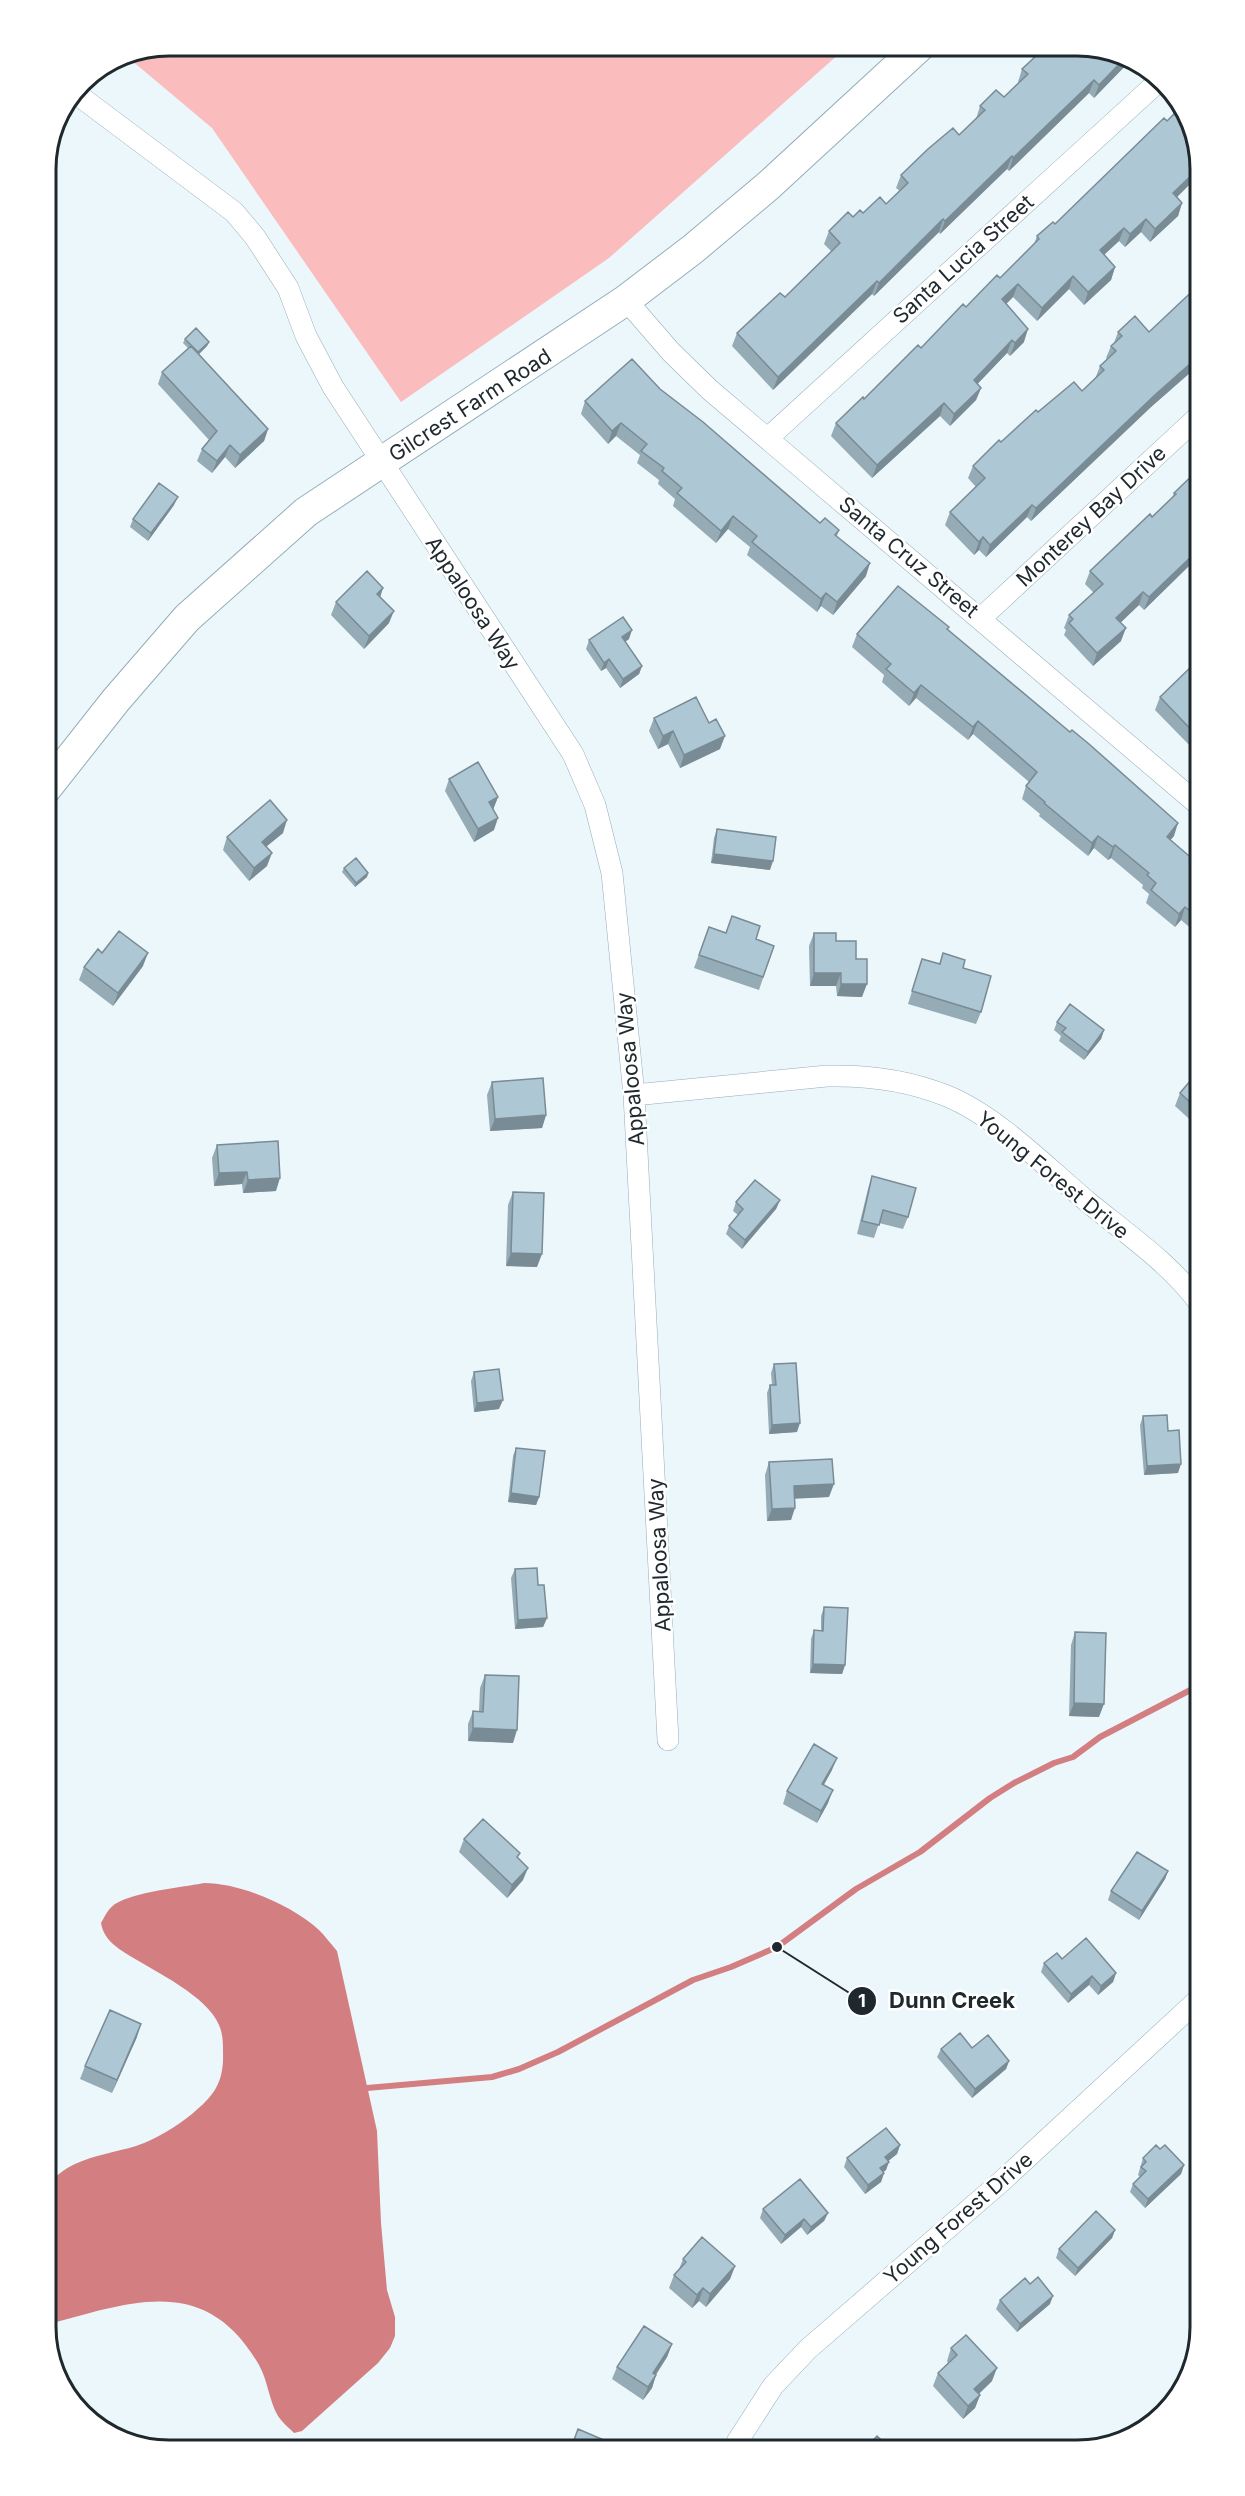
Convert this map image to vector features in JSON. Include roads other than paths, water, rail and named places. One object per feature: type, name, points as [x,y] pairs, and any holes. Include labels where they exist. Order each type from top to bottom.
[{"type":"main road","name":"Gilcrest Farm Road","points":[[56,776],[116,700],[187,618],[306,512],[627,300],[693,249],[768,186],[909,56]]},
{"type":"street","name":"Santa Lucia Street","points":[[768,438],[1153,86]]},
{"type":"street","name":"Appaloosa Way","points":[[81,98],[234,212],[255,237],[288,288],[306,336],[333,387],[369,438],[381,463],[573,754],[585,779],[607,846],[612,873],[634,1095],[668,1740]]},
{"type":"street","name":"Santa Cruz Street","points":[[627,300],[671,352],[710,390],[1190,795]]},
{"type":"street","name":"Monterey Bay Drive","points":[[981,618],[1190,424]]},
{"type":"street","name":"Young Forest Drive","points":[[634,1095],[838,1076],[890,1079],[949,1097],[990,1120],[1173,1273],[1190,1293]]},
{"type":"street","name":"Young Forest Drive","points":[[738,2440],[773,2386],[808,2349],[1002,2181],[1190,2007]]},
{"type":"waterway","points":[[362,2094],[367,2088],[492,2077],[519,2069],[558,2052],[693,1980],[777,1947],[856,1889],[920,1852],[990,1798],[1014,1783],[1054,1763],[1073,1757],[1100,1737],[1190,1690]]},
{"type":"place","name":"Dunn Creek","points":[[777,1947]]}]
